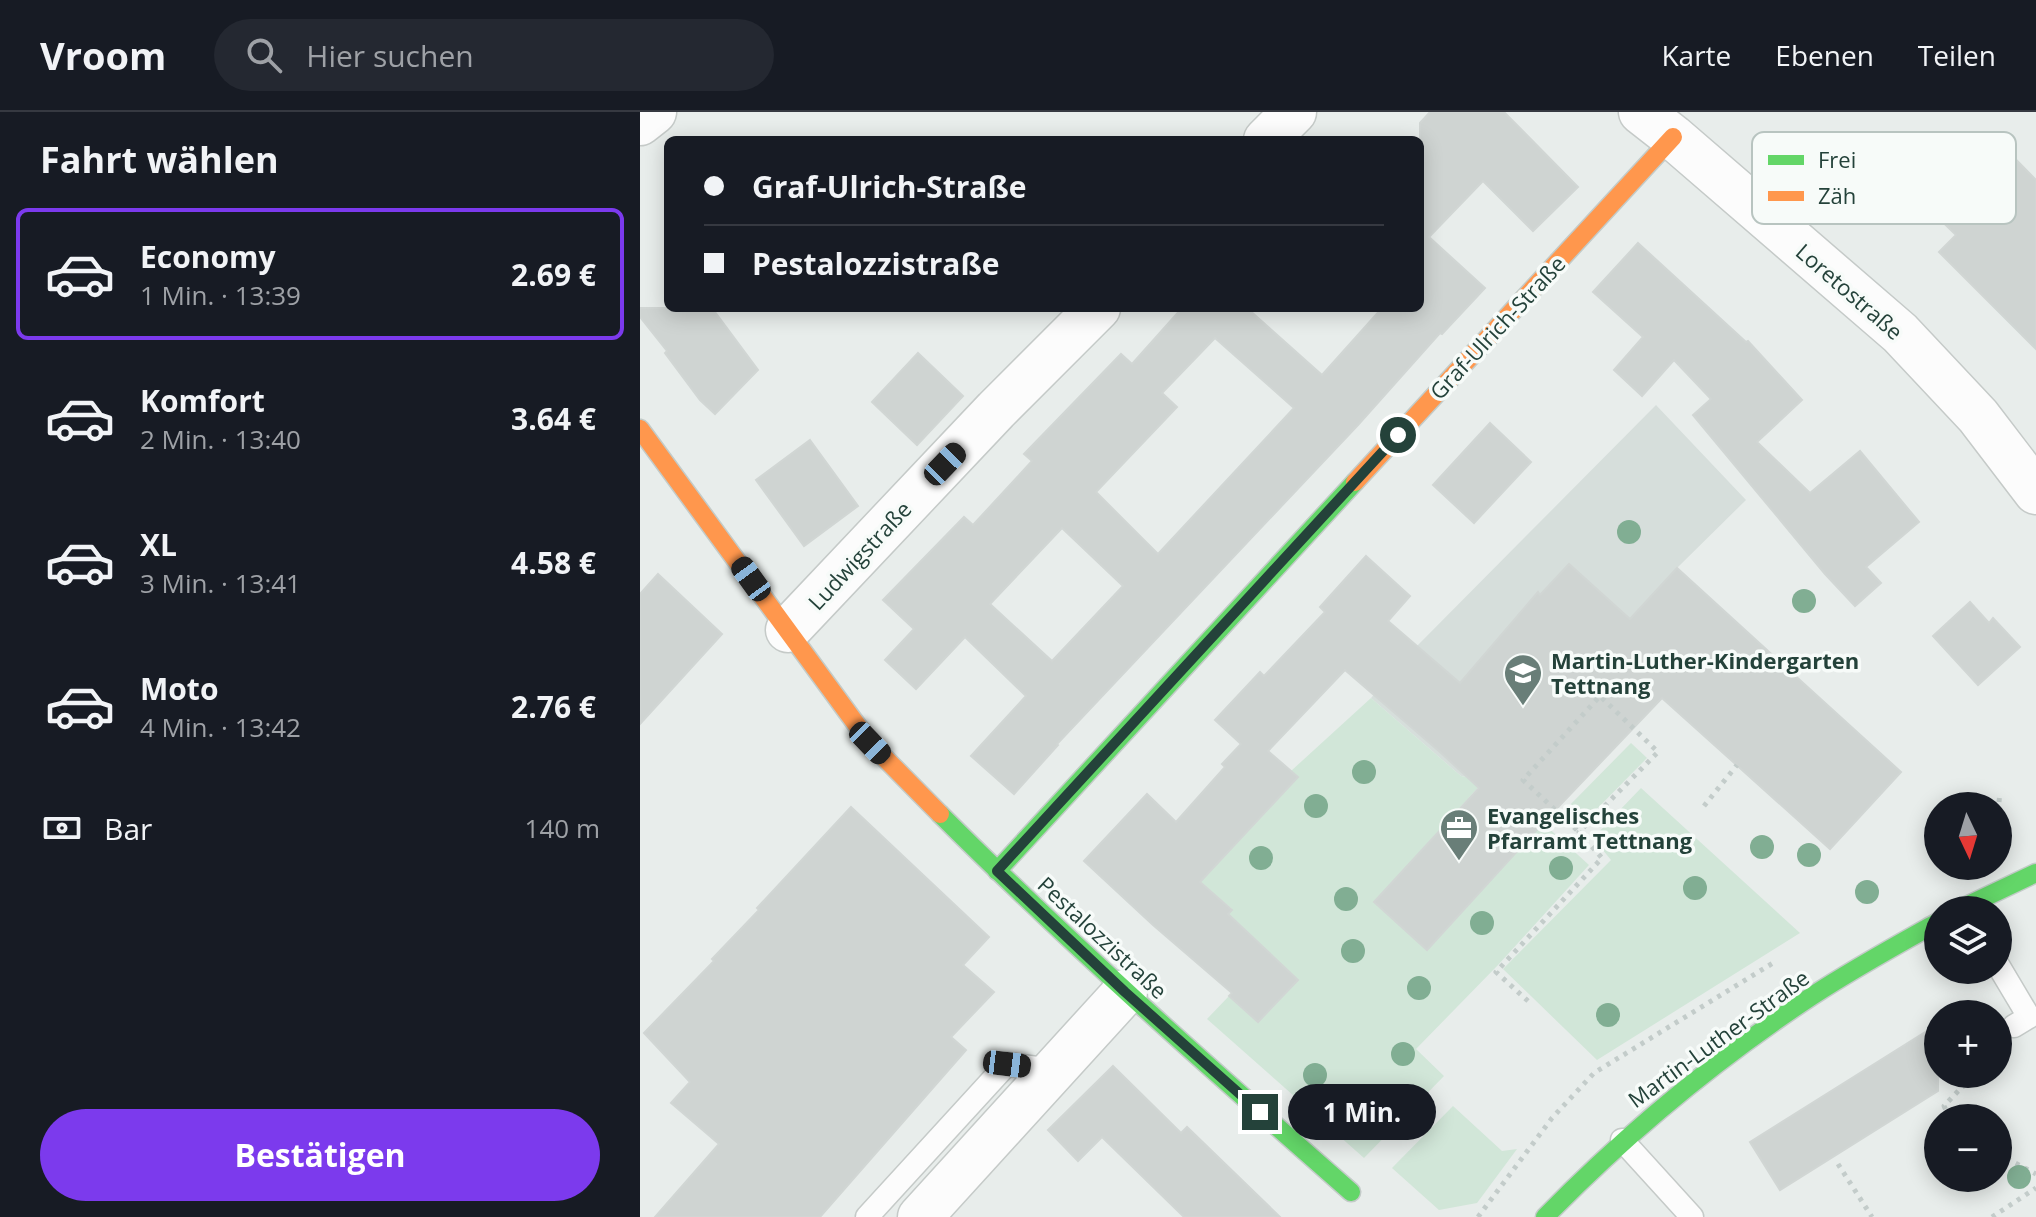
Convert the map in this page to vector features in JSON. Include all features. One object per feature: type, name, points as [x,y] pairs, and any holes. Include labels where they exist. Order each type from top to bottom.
[{"type":"street","points":[[640,123],[654,112]]},
{"type":"street","points":[[1270,136],[1294,112]]},
{"type":"street","name":"Loretostraße","points":[[1657,124],[1752,206]]},
{"type":"street","name":"Graf-Ulrich-Straße","points":[[997,871],[1657,124]]},
{"type":"street","name":"Loretostraße","points":[[1773,224],[1900,333],[1978,416],[2036,492]]},
{"type":"street","name":"Ludwigstraße","points":[[788,630],[996,410],[1094,312]]},
{"type":"street","name":"Pestalozzistraße","points":[[640,429],[870,743],[997,871],[1125,992],[1351,1192]]},
{"type":"street","points":[[1988,896],[2036,873]]},
{"type":"street","name":"Martin-Luther-Straße","points":[[1545,1217],[1622,1140],[1687,1085],[1854,969],[1924,930]]},
{"type":"street","points":[[920,1217],[1125,992]]},
{"type":"lane","points":[[2009,984],[2029,1017],[2014,1026]]},
{"type":"lane","points":[[867,1217],[1007,1064],[1052,1070]]},
{"type":"lane","points":[[1622,1140],[1692,1217]]},
{"type":"path","points":[[1528,1001],[1496,972],[1602,858],[1523,780],[1600,696],[1658,752],[1579,832]]},
{"type":"path","points":[[1704,806],[1737,765]]},
{"type":"path","points":[[1946,1104],[1961,1088]]},
{"type":"path","points":[[1940,1100],[1943,1104]]},
{"type":"path","points":[[2012,1161],[2036,1174]]},
{"type":"path","points":[[1838,1164],[1872,1217]]},
{"type":"path","points":[[1992,1217],[2036,1188]]},
{"type":"shaded area","points":[[1656,405],[1746,500],[1677,568],[1484,781],[1461,776],[1371,698],[1417,646]]},
{"type":"green space","points":[[1371,698],[1461,776],[1484,781],[1374,902],[1426,949],[1543,823],[1589,865],[1416,1049],[1444,1076],[1364,1158],[1207,1019],[1229,996],[1258,1022],[1297,980],[1219,924],[1232,909],[1200,882],[1298,777],[1291,771]]},
{"type":"green space","points":[[1631,743],[1647,758],[1582,824],[1566,809]]},
{"type":"green space","points":[[1641,788],[1800,933],[1597,1060],[1503,969],[1611,860],[1593,838]]},
{"type":"green space","points":[[1453,1106],[1502,1151],[1517,1149],[1477,1203],[1439,1210],[1392,1168]]},
{"type":"building","points":[[1430,112],[1504,112],[1578,187],[1533,231],[1483,181],[1429,237],[1485,288],[1057,744],[1014,794],[971,756],[1026,696],[965,637],[916,689],[885,660],[914,629],[883,600],[964,517],[973,525],[1032,461],[1024,454],[1121,354],[1132,364],[1178,312],[1251,312],[1322,375],[1378,312],[1424,312],[1424,136],[1420,136],[1420,123]],"holes":[[[1215,338],[1294,408],[1158,554],[1096,492],[1177,407],[1162,393]],[[1062,528],[1123,586],[1052,661],[990,604]]]},
{"type":"building","points":[[2016,160],[2036,180],[2036,349],[1939,252],[1956,235],[1945,224],[2016,224]]},
{"type":"building","points":[[1638,243],[1748,341],[1802,400],[1757,442],[1810,493],[1860,451],[1919,522],[1866,567],[1881,583],[1855,606],[1693,415],[1711,399],[1674,360],[1642,396],[1614,370],[1643,337],[1593,292]]},
{"type":"building","points":[[640,308],[664,308],[664,312],[715,312],[758,370],[715,414],[700,400],[640,317]]},
{"type":"building","points":[[918,353],[963,396],[917,445],[872,402]]},
{"type":"building","points":[[1490,423],[1531,462],[1474,523],[1433,485]]},
{"type":"building","points":[[810,440],[858,506],[804,546],[756,480]]},
{"type":"building","points":[[1366,556],[1410,596],[1388,621],[1460,683],[1538,592],[1540,595],[1569,564],[1630,619],[1677,568],[1901,772],[1830,849],[1662,698],[1427,950],[1374,902],[1479,788],[1345,670],[1268,751],[1298,777],[1200,882],[1232,910],[1228,914],[1298,980],[1258,1022],[1229,996],[1232,993],[1084,861],[1147,794],[1176,822],[1225,767],[1222,764],[1241,744],[1215,720],[1260,672],[1264,676],[1325,612],[1320,607]]},
{"type":"building","points":[[658,574],[722,634],[640,724],[640,594]]},
{"type":"building","points":[[1970,602],[1989,623],[1993,618],[2020,647],[1978,685],[1933,636]]},
{"type":"building","points":[[851,807],[989,937],[963,965],[994,992],[951,1037],[966,1050],[820,1217],[655,1217],[719,1144],[671,1103],[690,1082],[644,1033],[714,961],[712,959],[759,910],[757,908]]},
{"type":"building","points":[[1924,1033],[1924,1088],[1938,1088],[1938,1091],[1780,1190],[1750,1142]]},
{"type":"building","points":[[1113,1066],[1181,1133],[1187,1127],[1280,1217],[1184,1217],[1102,1137],[1078,1161],[1048,1130]]},
{"type":"traffic: fast","points":[[997,871],[1355,482]]},
{"type":"traffic: fast","points":[[940,814],[1091,959],[1351,1192]]},
{"type":"traffic: fast","points":[[1988,896],[2036,873]]},
{"type":"traffic: fast","points":[[1545,1217],[1607,1156],[1706,1072],[1827,986],[1924,930]]},
{"type":"traffic: slow","points":[[1355,482],[1673,137]]},
{"type":"traffic: slow","points":[[640,429],[870,743],[940,814]]},
{"type":"place","name":"Martin-Luther-Kindergarten Tettnang","points":[[1523,707]]},
{"type":"place","name":"Evangelisches Pfarramt Tettnang","points":[[1459,862]]},
{"type":"route","points":[[1260,1112],[1125,992],[997,871],[1398,435]]}]
